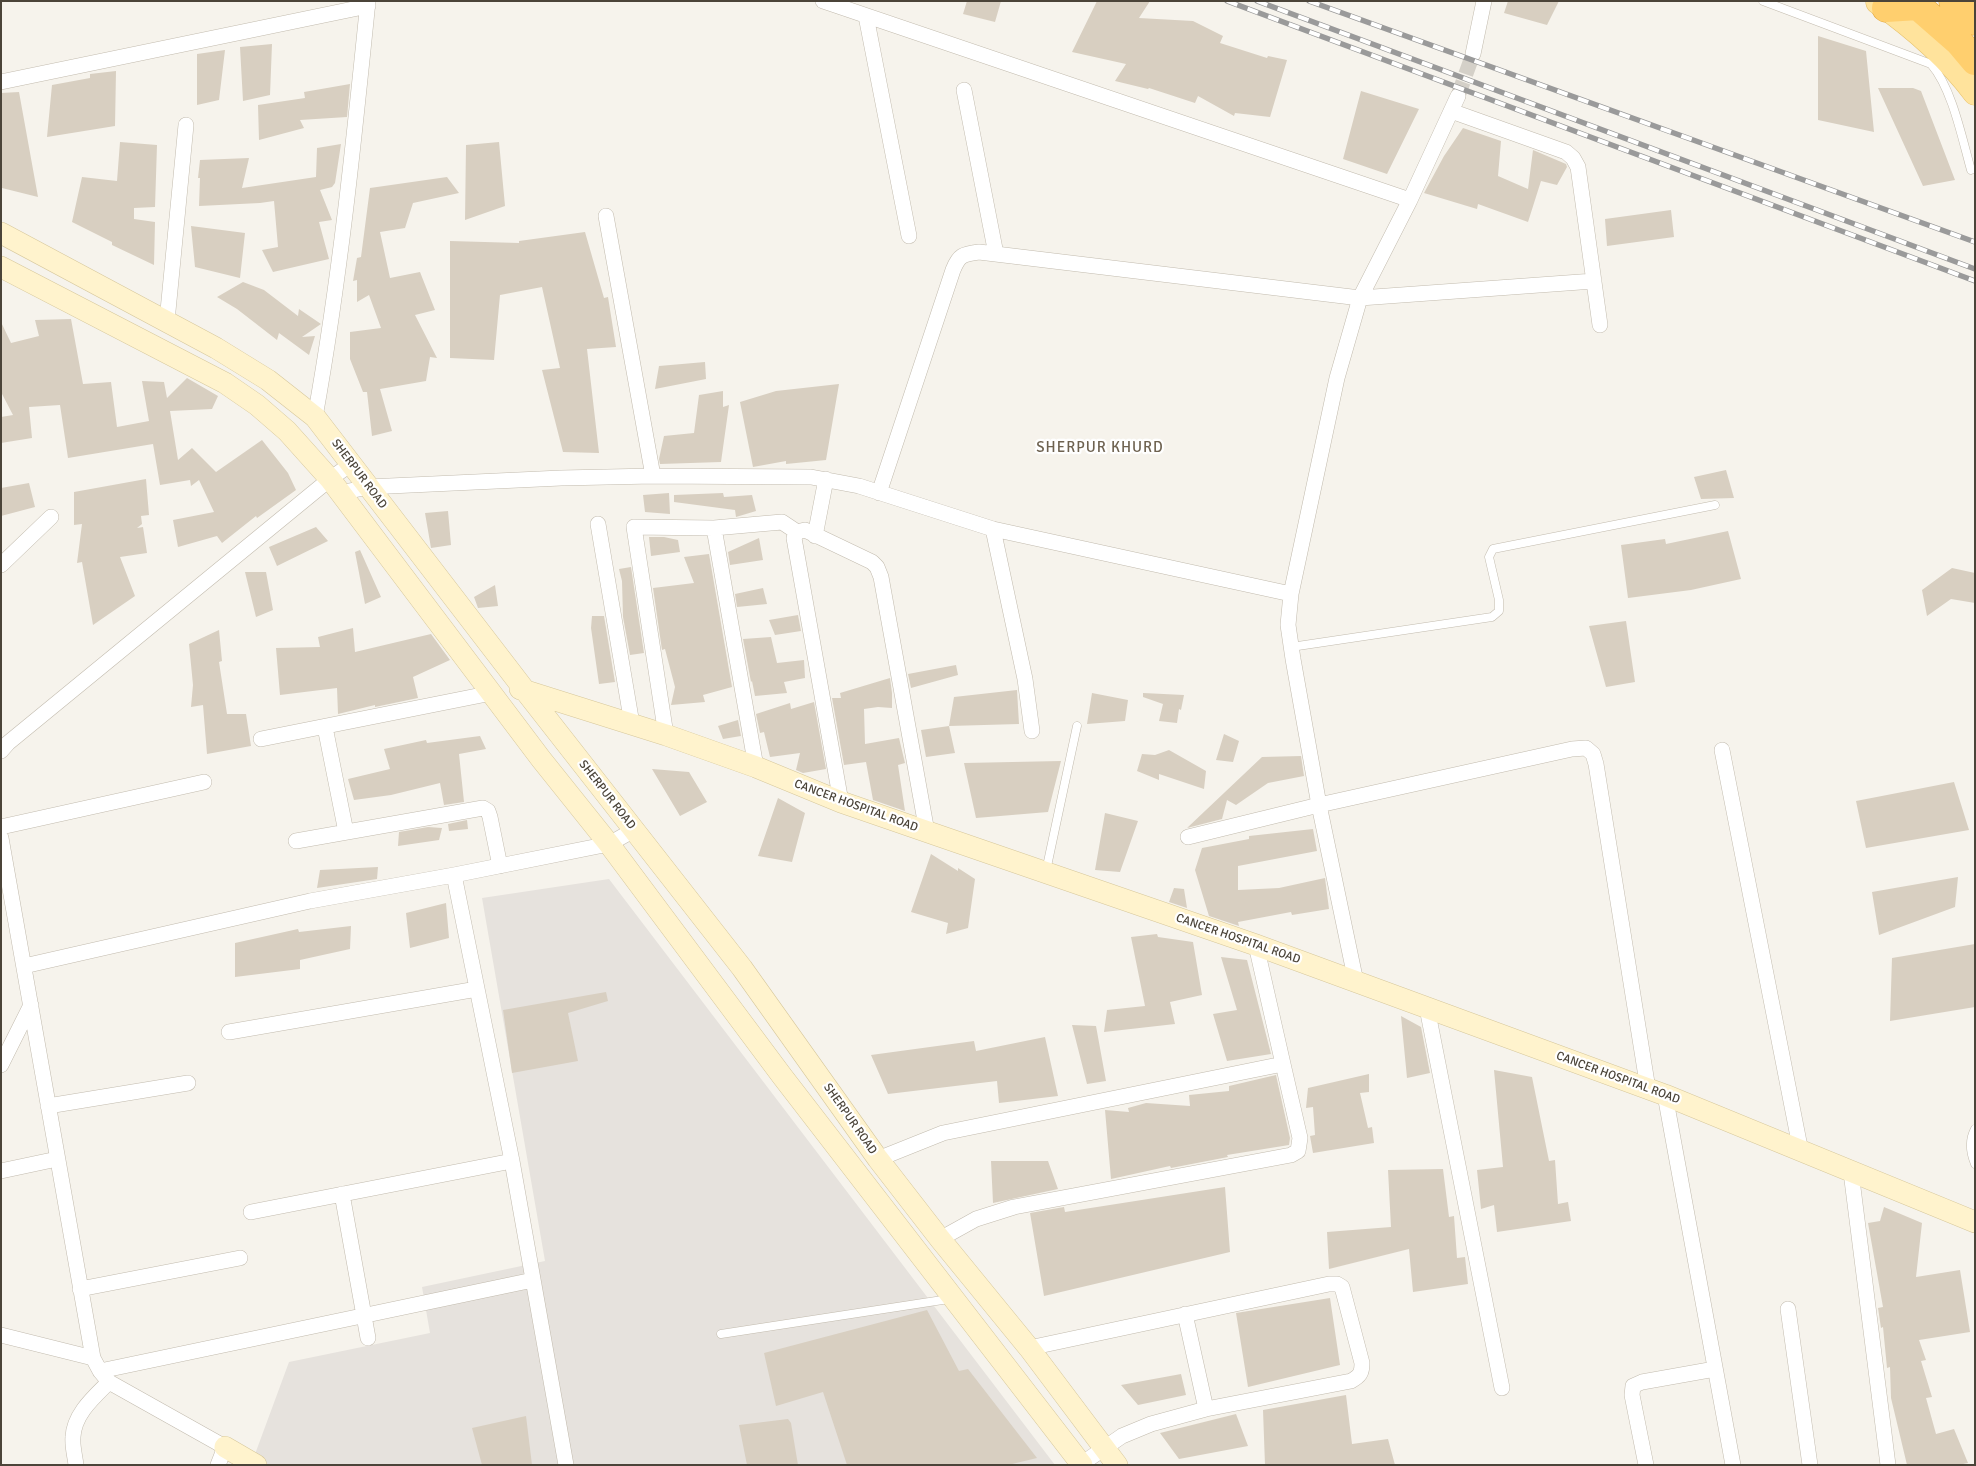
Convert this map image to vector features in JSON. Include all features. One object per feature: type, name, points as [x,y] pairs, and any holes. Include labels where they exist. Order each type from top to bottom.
[{"type":"highway","points":[[1953,1],[1975,21]]},
{"type":"highway","points":[[1900,8],[1960,42],[1975,61]]},
{"type":"main road","points":[[1900,8],[1938,49],[1975,94]]},
{"type":"street","points":[[823,1],[1410,200]]},
{"type":"street","points":[[1473,54],[1484,1]]},
{"type":"street","points":[[1,82],[368,3],[345,219],[316,417]]},
{"type":"street","points":[[866,16],[909,236]]},
{"type":"street","points":[[964,90],[996,254]]},
{"type":"street","points":[[1356,982],[1319,805],[1291,648],[1288,624],[1291,594],[1337,378],[1360,298],[1410,200],[1458,96]]},
{"type":"street","points":[[1451,111],[1566,152],[1573,158],[1578,167],[1600,325]]},
{"type":"street","points":[[167,321],[186,125]]},
{"type":"street","points":[[606,216],[653,476]]},
{"type":"street","name":"SHERPUR ROAD","points":[[1,233],[216,348],[268,380],[316,417],[523,688],[742,968],[878,1159],[1029,1348],[1116,1465]]},
{"type":"street","points":[[879,493],[958,259],[967,254],[979,252],[1360,298],[1594,281]]},
{"type":"street","name":"SHERPUR ROAD","points":[[1,267],[225,383],[257,405],[287,431],[335,486],[541,759],[610,844],[782,1076],[1081,1465]]},
{"type":"street","points":[[1,750],[8,742],[335,486],[351,464]]},
{"type":"street","points":[[335,486],[368,487],[561,478],[653,476],[785,476],[826,479],[859,486],[993,529],[1291,594]]},
{"type":"street","points":[[815,536],[826,479]]},
{"type":"street","points":[[1,565],[51,518]]},
{"type":"street","points":[[666,735],[634,527],[714,528],[782,522],[797,532],[805,530],[872,562],[877,567],[881,577],[927,832]]},
{"type":"street","points":[[598,524],[632,724]]},
{"type":"street","points":[[714,528],[756,767]]},
{"type":"street","points":[[993,529],[1024,679],[1032,731]]},
{"type":"street","points":[[797,532],[794,538],[841,802]]},
{"type":"street","name":"CANCER HOSPITAL ROAD","points":[[492,693],[523,688],[666,735],[756,767],[841,802],[1256,945],[1657,1092],[1975,1222]]},
{"type":"street","points":[[260,740],[492,693]]},
{"type":"street","points":[[325,727],[346,832]]},
{"type":"street","points":[[1188,837],[1319,805],[1572,749],[1586,748],[1592,754],[1596,764],[1657,1092],[1734,1465]]},
{"type":"street","points":[[1722,750],[1801,1152]]},
{"type":"street","points":[[1,827],[204,782]]},
{"type":"street","points":[[296,840],[483,808],[488,811],[490,817],[500,866]]},
{"type":"street","points":[[24,966],[310,901],[610,844],[634,830]]},
{"type":"street","points":[[1,838],[80,1289],[100,1370],[84,1409],[76,1422],[73,1435],[76,1465]]},
{"type":"street","points":[[454,875],[512,1161],[566,1465]]},
{"type":"street","points":[[940,1239],[976,1219],[1014,1207],[1291,1155],[1298,1151],[1300,1138],[1256,945]]},
{"type":"street","points":[[229,1032],[476,989]]},
{"type":"street","points":[[1,1065],[31,1005]]},
{"type":"street","points":[[1427,1008],[1502,1388]]},
{"type":"street","points":[[878,1159],[943,1133],[1283,1064]]},
{"type":"street","points":[[48,1106],[188,1083]]},
{"type":"street","points":[[1,1171],[57,1159]]},
{"type":"street","points":[[251,1212],[512,1161]]},
{"type":"street","points":[[1851,1172],[1888,1465]]},
{"type":"street","points":[[342,1194],[368,1338]]},
{"type":"street","points":[[80,1289],[240,1258]]},
{"type":"street","points":[[100,1370],[533,1280]]},
{"type":"street","points":[[1029,1348],[1185,1314],[1337,1284],[1342,1287],[1362,1363],[1362,1371],[1359,1376],[1351,1380],[1206,1409],[1151,1424],[1122,1436],[1081,1465]]},
{"type":"street","points":[[1788,1309],[1810,1465]]},
{"type":"street","points":[[1185,1314],[1206,1409]]},
{"type":"street","points":[[1,1335],[100,1370],[221,1456],[256,1465]]},
{"type":"street","points":[[1646,1465],[1632,1395],[1633,1386],[1642,1382],[1715,1369]]},
{"type":"lane","points":[[1763,1],[1931,64],[1940,74],[1946,88],[1971,170]]},
{"type":"lane","points":[[1291,648],[1492,617],[1499,611],[1500,600],[1489,557],[1493,549],[1715,505]]},
{"type":"lane","points":[[1046,873],[1077,726]]},
{"type":"lane","points":[[1975,1129],[1970,1137],[1972,1157],[1975,1164]]},
{"type":"lane","points":[[721,1334],[954,1298]]},
{"type":"shaded area","points":[[609,879],[1055,1465],[251,1465],[289,1362],[430,1333],[422,1287],[545,1261],[482,898]]},
{"type":"building","points":[[967,1],[1001,1],[995,22],[963,14]]},
{"type":"building","points":[[1097,1],[1150,1],[1139,18],[1193,21],[1223,36],[1220,43],[1267,58],[1268,56],[1287,60],[1270,117],[1235,113],[1234,116],[1198,96],[1195,103],[1149,88],[1115,81],[1126,64],[1072,52]]},
{"type":"building","points":[[1508,1],[1559,1],[1547,25],[1504,13]]},
{"type":"building","points":[[1818,36],[1866,51],[1874,132],[1818,120]]},
{"type":"building","points":[[272,44],[270,95],[243,101],[240,47]]},
{"type":"building","points":[[225,50],[219,100],[197,105],[197,54]]},
{"type":"building","points":[[116,71],[115,126],[47,137],[52,85],[90,78],[90,74]]},
{"type":"building","points":[[350,84],[347,117],[300,120],[304,128],[259,140],[258,105],[305,98],[304,92]]},
{"type":"building","points":[[1878,88],[1913,88],[1921,91],[1955,180],[1923,186]]},
{"type":"building","points":[[1361,91],[1419,109],[1387,174],[1343,159]]},
{"type":"building","points":[[19,92],[38,197],[2,188],[1,93]]},
{"type":"building","points":[[1463,128],[1501,141],[1498,176],[1528,189],[1533,150],[1566,164],[1567,167],[1557,185],[1541,181],[1528,222],[1478,204],[1477,209],[1424,193],[1444,156]]},
{"type":"building","points":[[120,142],[157,145],[155,207],[134,208],[134,219],[155,222],[154,265],[112,245],[112,242],[72,222],[82,177],[117,181]]},
{"type":"building","points":[[499,142],[505,206],[465,220],[466,145]]},
{"type":"building","points":[[341,144],[335,183],[332,187],[320,190],[332,220],[319,222],[329,259],[273,272],[262,250],[278,247],[274,201],[199,206],[200,178],[198,178],[200,160],[249,158],[242,188],[316,177],[317,148]]},
{"type":"building","points":[[447,177],[459,193],[413,203],[405,228],[380,232],[390,278],[420,272],[435,310],[415,315],[437,358],[430,357],[426,381],[380,389],[392,431],[372,436],[367,392],[363,392],[350,359],[350,332],[381,328],[369,295],[357,302],[357,280],[353,281],[357,258],[361,257],[370,188]]},
{"type":"building","points":[[1671,210],[1674,237],[1607,246],[1605,219]]},
{"type":"building","points":[[191,226],[245,233],[240,278],[195,267]]},
{"type":"building","points":[[585,232],[604,298],[608,297],[616,347],[587,349],[599,453],[563,452],[542,370],[560,368],[542,287],[500,295],[494,360],[450,358],[450,241],[519,243],[519,241]]},
{"type":"building","points":[[243,282],[264,290],[298,316],[299,309],[321,324],[302,337],[315,336],[309,355],[279,333],[277,340],[237,309],[217,297]]},
{"type":"building","points":[[71,319],[83,384],[111,382],[117,427],[149,421],[142,381],[164,382],[167,398],[187,378],[218,396],[212,409],[170,411],[178,460],[192,448],[216,472],[262,440],[288,473],[296,490],[257,518],[256,516],[222,543],[217,536],[178,547],[173,520],[214,512],[199,480],[191,486],[190,480],[160,485],[153,444],[68,458],[60,405],[29,407],[32,438],[1,443],[1,417],[13,415],[1,392],[1,322],[11,343],[39,336],[35,320]]},
{"type":"building","points":[[705,362],[706,379],[655,389],[659,366]]},
{"type":"building","points":[[839,384],[826,460],[786,464],[786,461],[753,467],[740,402],[776,391]]},
{"type":"building","points":[[723,391],[723,407],[729,405],[721,462],[660,464],[659,459],[664,436],[694,433],[699,395]]},
{"type":"building","points":[[1726,470],[1734,498],[1701,499],[1694,477]]},
{"type":"building","points":[[146,479],[149,515],[141,516],[142,524],[137,528],[143,527],[147,553],[120,557],[135,596],[93,625],[82,562],[77,563],[82,524],[74,525],[74,492]]},
{"type":"building","points":[[29,483],[35,507],[1,516],[1,488]]},
{"type":"building","points":[[669,493],[670,514],[645,512],[643,495]]},
{"type":"building","points":[[723,493],[724,497],[752,495],[756,511],[736,517],[735,510],[674,502],[674,495]]},
{"type":"building","points":[[448,511],[451,545],[431,548],[425,513]]},
{"type":"building","points":[[316,527],[328,541],[277,566],[269,547]]},
{"type":"building","points":[[1728,531],[1741,579],[1691,590],[1628,598],[1621,545],[1665,539],[1666,544]]},
{"type":"building","points":[[649,537],[664,537],[678,540],[680,552],[651,556]]},
{"type":"building","points":[[759,538],[763,560],[730,565],[728,552]]},
{"type":"building","points":[[360,550],[381,597],[365,604],[355,552]]},
{"type":"building","points":[[709,554],[732,687],[703,695],[705,702],[671,705],[675,687],[665,649],[662,650],[653,588],[694,583],[684,557]]},
{"type":"building","points":[[631,567],[644,653],[630,655],[623,617],[622,581],[619,569]]},
{"type":"building","points":[[1952,568],[1975,573],[1975,603],[1951,599],[1927,616],[1922,590]]},
{"type":"building","points":[[245,572],[266,572],[273,610],[256,617]]},
{"type":"building","points":[[495,585],[498,606],[478,608],[474,597]]},
{"type":"building","points":[[763,588],[767,604],[737,607],[735,594]]},
{"type":"building","points":[[798,615],[801,631],[775,635],[769,620]]},
{"type":"building","points":[[592,616],[604,616],[615,682],[599,684],[591,628]]},
{"type":"building","points":[[1626,621],[1635,682],[1606,687],[1589,626]]},
{"type":"building","points":[[353,628],[355,652],[431,634],[450,660],[413,677],[418,698],[375,707],[375,705],[338,714],[337,688],[280,695],[276,648],[320,647],[318,637]]},
{"type":"building","points":[[219,630],[222,661],[219,662],[227,714],[246,714],[251,746],[207,754],[203,705],[191,707],[193,685],[189,644]]},
{"type":"building","points":[[771,637],[777,663],[804,660],[805,678],[784,682],[787,693],[755,696],[743,639]]},
{"type":"building","points":[[956,665],[958,675],[911,688],[908,674]]},
{"type":"building","points":[[890,678],[892,708],[864,709],[865,744],[899,738],[905,763],[898,765],[905,811],[873,800],[866,762],[844,765],[832,698],[841,698],[840,693]]},
{"type":"building","points":[[1017,690],[1019,724],[949,726],[954,697]]},
{"type":"building","points":[[1092,693],[1128,700],[1125,721],[1087,724]]},
{"type":"building","points":[[1143,693],[1184,695],[1177,723],[1159,721],[1163,704],[1143,697]]},
{"type":"building","points":[[814,702],[826,769],[803,773],[796,770],[800,753],[770,757],[764,732],[760,733],[756,714],[790,703],[791,709]]},
{"type":"building","points":[[738,720],[741,736],[723,739],[718,726]]},
{"type":"building","points":[[949,726],[955,753],[926,757],[921,730]]},
{"type":"building","points":[[1224,734],[1239,741],[1233,762],[1216,760]]},
{"type":"building","points":[[480,736],[486,749],[459,754],[464,802],[444,805],[440,783],[391,795],[354,800],[348,779],[390,769],[384,749],[426,740],[427,743]]},
{"type":"building","points":[[1169,750],[1206,771],[1204,789],[1159,774],[1159,780],[1137,771],[1142,754],[1155,755]]},
{"type":"building","points":[[1301,756],[1304,776],[1268,783],[1236,805],[1227,800],[1222,819],[1187,828],[1262,757]]},
{"type":"building","points":[[1061,761],[1048,812],[976,818],[964,763]]},
{"type":"building","points":[[652,769],[689,772],[707,802],[680,816]]},
{"type":"building","points":[[1954,782],[1969,830],[1866,848],[1856,801]]},
{"type":"building","points":[[778,798],[805,813],[792,862],[758,856]]},
{"type":"building","points":[[1105,813],[1138,821],[1120,872],[1095,870]]},
{"type":"building","points":[[467,820],[468,829],[449,831],[448,824]]},
{"type":"building","points":[[428,827],[442,828],[439,840],[398,846],[399,832]]},
{"type":"building","points":[[1313,829],[1317,851],[1238,866],[1238,890],[1279,888],[1325,878],[1329,909],[1292,915],[1291,912],[1238,922],[1239,926],[1209,916],[1195,870],[1202,848],[1249,839],[1249,836]]},
{"type":"building","points":[[931,854],[975,879],[968,928],[946,934],[948,923],[911,912]]},
{"type":"building","points":[[378,867],[377,879],[317,888],[320,870]]},
{"type":"building","points":[[1958,877],[1955,907],[1879,935],[1872,892]]},
{"type":"building","points":[[1174,888],[1184,889],[1187,908],[1169,902]]},
{"type":"building","points":[[446,903],[449,938],[410,948],[406,913]]},
{"type":"building","points":[[351,926],[350,949],[300,960],[300,969],[235,977],[235,943],[298,929],[299,932]]},
{"type":"building","points":[[1157,934],[1158,937],[1193,942],[1202,995],[1170,1002],[1175,1024],[1104,1032],[1107,1010],[1145,1006],[1131,937]]},
{"type":"building","points":[[1975,944],[1975,1007],[1890,1021],[1892,958]]},
{"type":"building","points":[[1221,957],[1247,960],[1271,1054],[1227,1061],[1213,1014],[1237,1010]]},
{"type":"building","points":[[606,992],[608,1001],[568,1013],[578,1061],[512,1073],[503,1010]]},
{"type":"building","points":[[1401,1016],[1421,1027],[1430,1073],[1407,1078]]},
{"type":"building","points":[[1072,1025],[1096,1026],[1106,1081],[1087,1084]]},
{"type":"building","points":[[1045,1037],[1058,1096],[999,1103],[997,1081],[888,1094],[871,1055],[974,1041],[976,1051]]},
{"type":"building","points":[[1494,1070],[1532,1077],[1549,1161],[1555,1160],[1558,1204],[1568,1202],[1571,1221],[1497,1232],[1494,1205],[1481,1209],[1477,1170],[1503,1167]]},
{"type":"building","points":[[1369,1074],[1369,1092],[1360,1093],[1368,1128],[1372,1127],[1374,1143],[1313,1153],[1310,1136],[1315,1135],[1313,1107],[1306,1108],[1308,1088]]},
{"type":"building","points":[[1276,1075],[1290,1138],[1289,1145],[1227,1155],[1228,1157],[1171,1168],[1170,1166],[1111,1179],[1105,1110],[1129,1112],[1128,1108],[1146,1103],[1190,1106],[1189,1095],[1229,1091],[1229,1086]]},
{"type":"building","points":[[991,1161],[1048,1161],[1058,1189],[993,1203]]},
{"type":"building","points":[[1443,1169],[1449,1217],[1454,1216],[1457,1258],[1465,1257],[1468,1284],[1413,1292],[1409,1249],[1329,1269],[1327,1232],[1391,1227],[1388,1170]]},
{"type":"building","points":[[1225,1187],[1230,1252],[1044,1296],[1030,1213],[1064,1207],[1065,1212]]},
{"type":"building","points":[[1884,1207],[1922,1223],[1916,1277],[1960,1270],[1970,1332],[1919,1340],[1926,1360],[1921,1361],[1932,1397],[1926,1398],[1936,1434],[1954,1429],[1968,1463],[1958,1465],[1907,1465],[1891,1398],[1890,1367],[1887,1368],[1883,1327],[1881,1328],[1878,1308],[1883,1307],[1868,1223],[1880,1221]]},
{"type":"building","points":[[1330,1298],[1340,1365],[1248,1387],[1236,1313]]},
{"type":"building","points":[[927,1310],[959,1371],[968,1369],[1037,1458],[1008,1465],[847,1465],[823,1392],[776,1406],[764,1353]]},
{"type":"building","points":[[1181,1374],[1186,1395],[1138,1405],[1121,1385]]},
{"type":"building","points":[[1346,1395],[1352,1444],[1388,1439],[1395,1465],[1265,1465],[1263,1410]]},
{"type":"building","points":[[1236,1414],[1248,1446],[1179,1459],[1160,1433]]},
{"type":"building","points":[[526,1416],[532,1465],[482,1465],[472,1428]]},
{"type":"building","points":[[788,1419],[791,1423],[798,1465],[747,1465],[739,1425]]},
{"type":"tunnel","points":[[1458,96],[1473,54]]},
{"type":"railway","points":[[1227,1],[1975,281]]},
{"type":"railway","points":[[1257,1],[1975,269]]},
{"type":"railway","points":[[1309,1],[1975,242]]},
{"type":"district","name":"SHERPUR KHURD","points":[[1100,448]]}]
